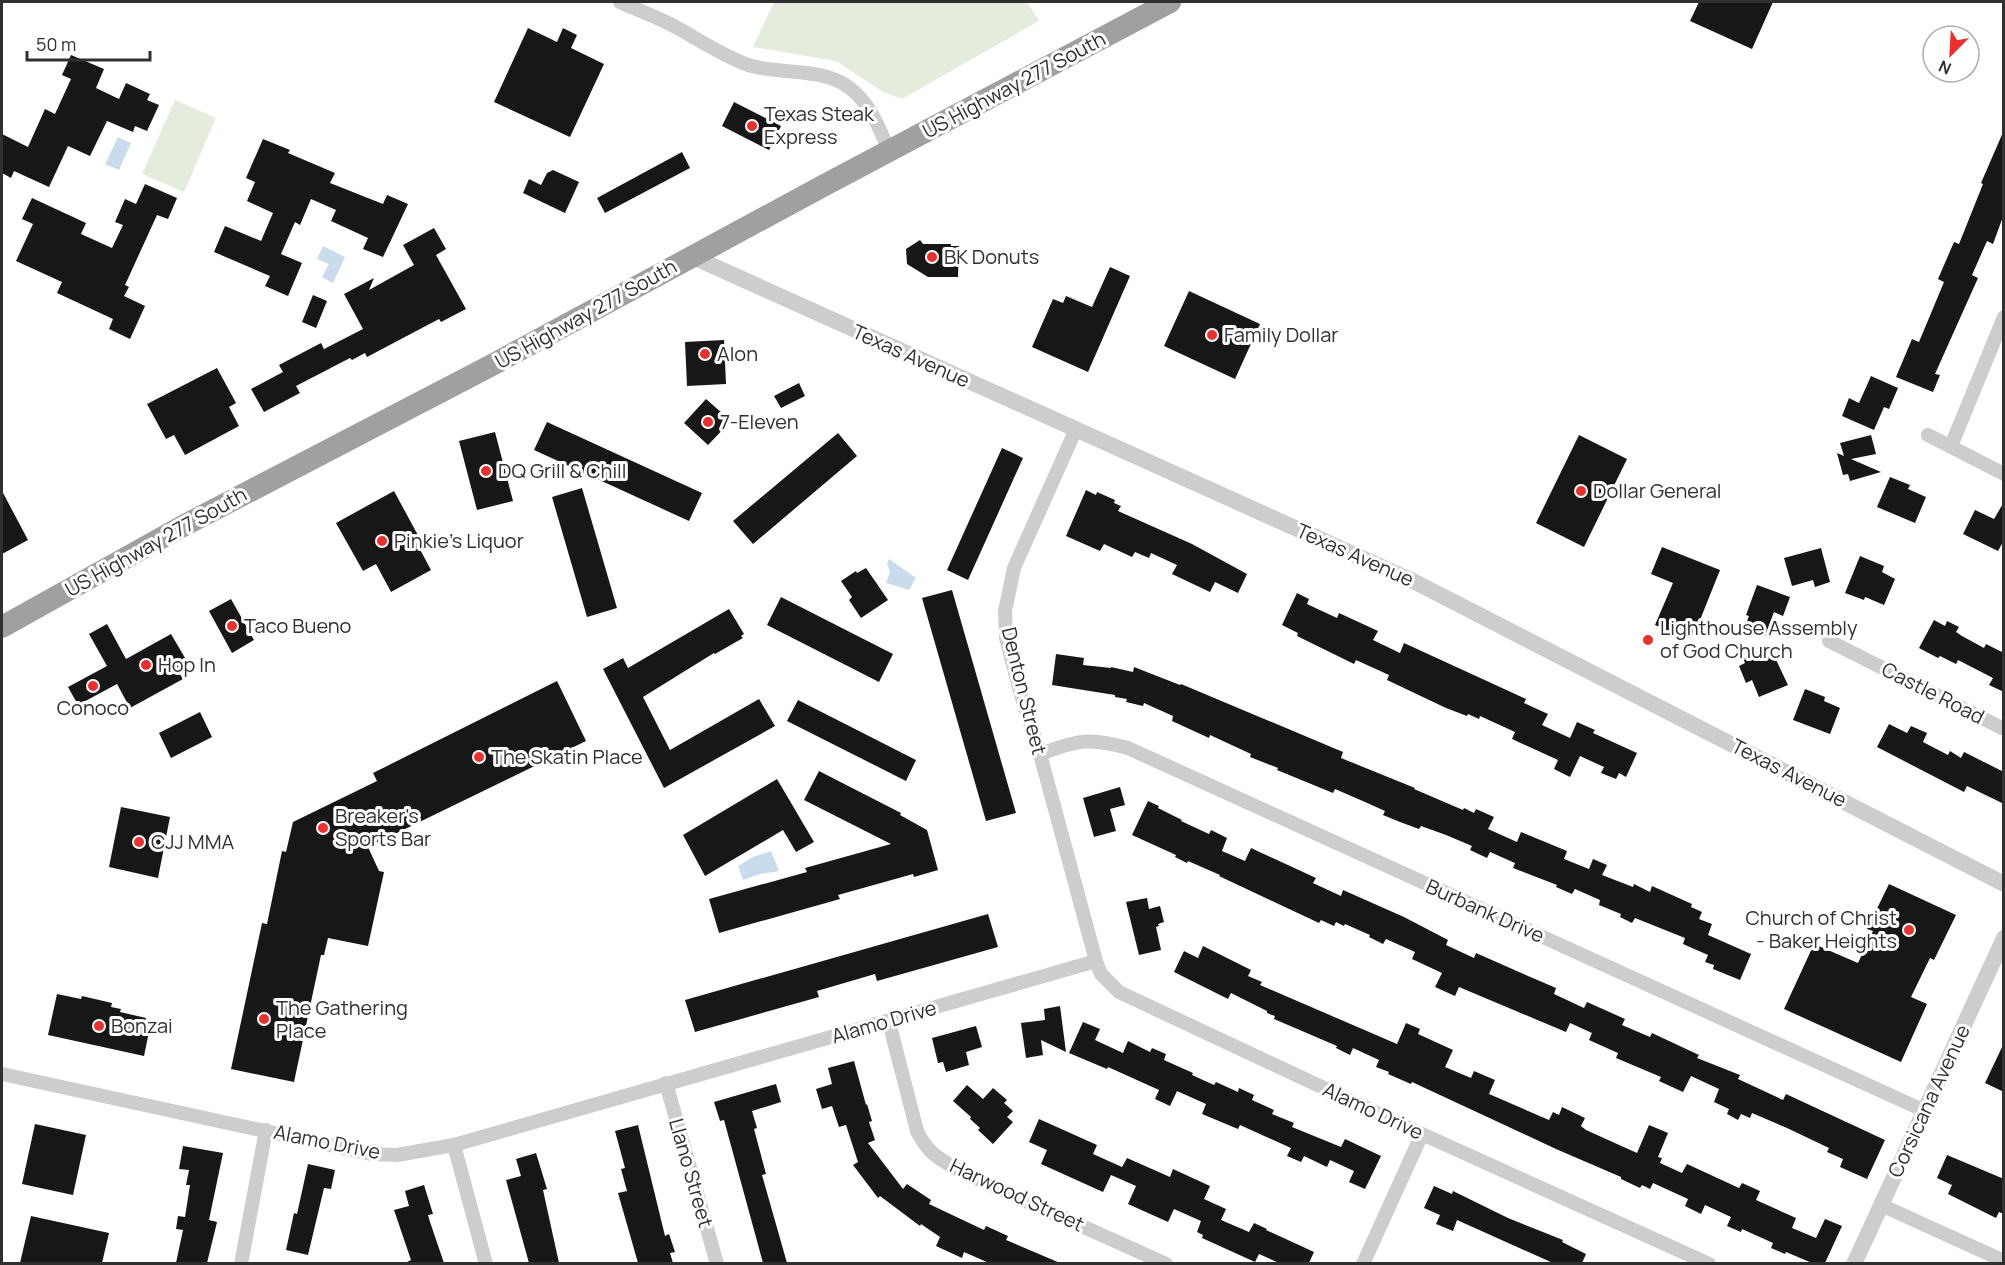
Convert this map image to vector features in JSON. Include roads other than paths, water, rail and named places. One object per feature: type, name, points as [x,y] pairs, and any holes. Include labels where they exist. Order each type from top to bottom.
[{"type":"highway","name":"US Highway 277 South","points":[[2,623],[35,608],[181,526],[492,365],[1170,2]]},
{"type":"street","points":[[620,2],[682,30],[693,38],[746,64],[770,71],[819,75],[846,86],[867,106],[879,126],[889,151]]},
{"type":"street","name":"Texas Avenue","points":[[692,256],[1415,582],[2004,884]]},
{"type":"street","points":[[1951,446],[2004,317]]},
{"type":"street","name":"Denton Street","points":[[1076,429],[1014,568],[1005,611],[1006,638],[1096,961]]},
{"type":"street","points":[[1928,435],[2004,474]]},
{"type":"street","name":"Castle Road","points":[[1830,641],[2004,729]]},
{"type":"street","name":"Burbank Drive","points":[[1040,754],[1071,742],[1102,741],[1128,748],[1925,1111]]},
{"type":"street","name":"Corsicana Avenue","points":[[1854,1263],[2004,938]]},
{"type":"street","name":"Alamo Drive","points":[[2,1074],[371,1154],[397,1155],[454,1145],[1096,961],[1101,974],[1119,992],[1422,1134],[1709,1263]]},
{"type":"street","name":"Harwood Street","points":[[889,1022],[917,1131],[924,1146],[939,1159],[962,1172],[1166,1263]]},
{"type":"street","name":"Llano Street","points":[[666,1083],[717,1263]]},
{"type":"street","points":[[241,1263],[266,1130]]},
{"type":"street","points":[[1363,1263],[1422,1134]]},
{"type":"street","points":[[454,1145],[486,1263]]},
{"type":"street","points":[[1881,1205],[2004,1261]]},
{"type":"water","points":[[118,137],[131,143],[119,170],[105,164]]},
{"type":"water","points":[[323,246],[345,257],[333,283],[322,277],[329,264],[317,259]]},
{"type":"water","points":[[889,559],[916,578],[909,590],[886,583],[890,572],[887,563]]},
{"type":"water","points":[[771,851],[779,871],[743,880],[738,866],[753,857]]},
{"type":"place","name":"Texas Steak Express","points":[[752,126]]},
{"type":"place","name":"BK Donuts","points":[[932,257]]},
{"type":"place","name":"Family Dollar","points":[[1212,335]]},
{"type":"place","name":"Alon","points":[[705,354]]},
{"type":"place","name":"7-Eleven","points":[[708,422]]},
{"type":"place","name":"DQ Grill & Chill","points":[[486,471]]},
{"type":"place","name":"Dollar General","points":[[1581,491]]},
{"type":"place","name":"Pinkie's Liquor","points":[[382,541]]},
{"type":"place","name":"Taco Bueno","points":[[232,626]]},
{"type":"place","name":"Lighthouse Assembly of God Church","points":[[1648,640]]},
{"type":"place","name":"Hop In","points":[[146,665]]},
{"type":"place","name":"Conoco","points":[[93,686]]},
{"type":"place","name":"The Skatin Place","points":[[479,757]]},
{"type":"place","name":"Breaker's Sports Bar","points":[[323,828]]},
{"type":"place","name":"CJJ MMA","points":[[139,842]]},
{"type":"place","name":"Church of Christ - Baker Heights","points":[[1909,930]]},
{"type":"place","name":"The Gathering Place","points":[[264,1019]]},
{"type":"place","name":"Bonzai","points":[[99,1026]]}]
